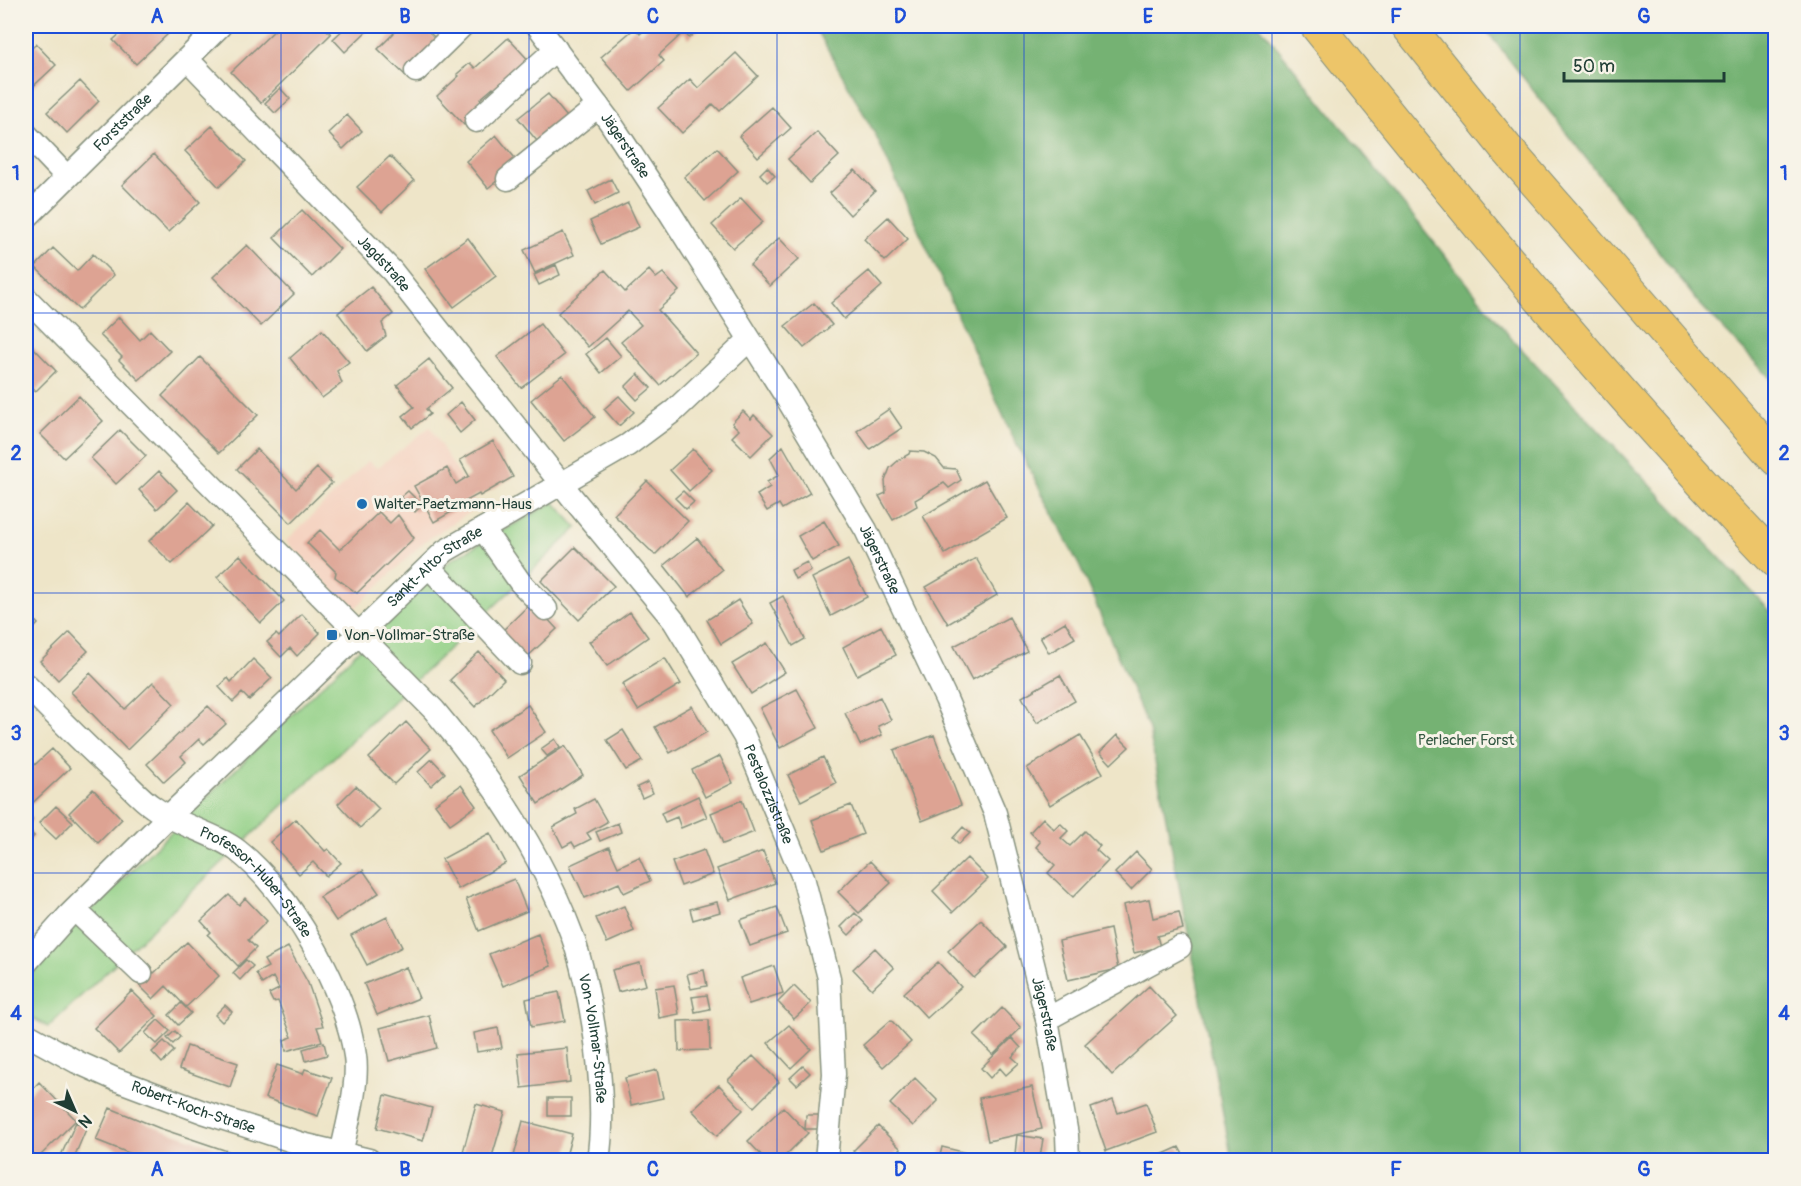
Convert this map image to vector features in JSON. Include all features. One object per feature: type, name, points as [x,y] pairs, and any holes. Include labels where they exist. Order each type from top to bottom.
[{"type":"highway","points":[[1317,26],[1455,197],[1592,361],[1776,561]]},
{"type":"highway","points":[[1408,26],[1506,148],[1776,459]]},
{"type":"street","name":"Forststraße","points":[[26,218],[220,26]]},
{"type":"street","points":[[416,71],[462,26]]},
{"type":"street","name":"Jägerstraße","points":[[538,26],[598,106],[667,208],[785,395],[866,530],[946,699],[995,813],[1047,1019],[1067,1135],[1068,1161]]},
{"type":"street","points":[[477,121],[556,49]]},
{"type":"street","name":"Jagdstraße","points":[[187,59],[392,271],[561,483]]},
{"type":"street","points":[[508,179],[598,106]]},
{"type":"street","points":[[26,134],[67,177]]},
{"type":"street","name":"Von-Vollmar-Straße","points":[[26,298],[434,710],[471,754],[507,808],[548,881],[572,936],[591,1007],[601,1081],[598,1161]]},
{"type":"street","name":"Sankt-Alto-Straße","points":[[26,963],[168,816],[445,551],[628,446],[653,428],[749,340]]},
{"type":"street","name":"Pestalozzistraße","points":[[561,483],[680,630],[744,736],[803,877],[829,978],[834,1074],[826,1161]]},
{"type":"street","points":[[483,529],[520,582],[546,609]]},
{"type":"street","points":[[429,567],[520,663]]},
{"type":"street","name":"Professor-Huber-Straße","points":[[26,685],[90,751],[153,807],[186,826],[236,849],[260,872],[285,902],[319,954],[343,1006],[355,1057],[352,1096],[341,1154]]},
{"type":"street","points":[[75,910],[141,973]]},
{"type":"street","points":[[1047,1019],[1180,947]]},
{"type":"street","name":"Robert-Koch-Straße","points":[[26,1034],[77,1062],[203,1112],[369,1161]]},
{"type":"shaded area","name":"Walter-Paetzmann-Haus","points":[[430,427],[478,507],[425,541],[353,610],[286,541],[368,461],[377,468]]},
{"type":"green space","name":"Perlacher Forst","points":[[815,26],[1260,26],[1511,338],[1775,616],[1775,1160],[1232,1160],[1149,730],[1080,567],[1012,435],[875,134]]},
{"type":"green space","points":[[1483,26],[1775,26],[1775,383],[1698,302]]},
{"type":"green space","points":[[554,502],[577,528],[48,1027],[26,1014],[26,981],[54,946],[451,560]]},
{"type":"building","points":[[129,26],[171,26],[166,30],[169,33],[136,64],[113,40]]},
{"type":"building","points":[[279,26],[323,26],[331,34],[261,103],[231,72]]},
{"type":"building","points":[[347,26],[372,26],[345,52],[333,39]]},
{"type":"building","points":[[401,26],[423,26],[439,42],[406,76],[378,49]]},
{"type":"building","points":[[649,26],[702,26],[689,38],[684,32],[659,55],[664,61],[631,91],[601,57],[635,28],[640,34]]},
{"type":"building","points":[[508,38],[534,66],[501,96],[493,88],[480,99],[485,105],[464,125],[437,96],[470,63],[475,68]]},
{"type":"building","points":[[36,44],[56,65],[26,93],[26,54]]},
{"type":"building","points":[[736,53],[758,76],[720,111],[713,104],[682,133],[658,108],[690,79],[698,88]]},
{"type":"building","points":[[80,81],[99,101],[67,133],[47,112]]},
{"type":"building","points":[[280,88],[290,99],[275,113],[265,103]]},
{"type":"building","points":[[548,94],[571,122],[542,147],[518,118]]},
{"type":"building","points":[[772,107],[791,128],[758,157],[739,136]]},
{"type":"building","points":[[347,115],[362,131],[343,149],[328,133]]},
{"type":"building","points":[[212,126],[246,161],[219,187],[185,151]]},
{"type":"building","points":[[817,132],[839,156],[810,183],[788,159]]},
{"type":"building","points":[[496,135],[519,163],[488,188],[466,161]]},
{"type":"building","points":[[717,148],[738,171],[705,201],[684,177]]},
{"type":"building","points":[[154,154],[200,202],[168,232],[122,185]]},
{"type":"building","points":[[390,156],[414,181],[382,212],[357,187]]},
{"type":"building","points":[[767,167],[775,176],[767,182],[760,174]]},
{"type":"building","points":[[855,170],[875,191],[850,215],[830,193]]},
{"type":"building","points":[[611,179],[618,193],[595,205],[588,191]]},
{"type":"building","points":[[741,198],[763,222],[733,248],[712,225]]},
{"type":"building","points":[[628,203],[639,227],[601,244],[590,221]]},
{"type":"building","points":[[302,210],[340,249],[312,277],[274,238]]},
{"type":"building","points":[[888,217],[908,239],[885,261],[864,239]]},
{"type":"building","points":[[563,232],[574,255],[535,273],[524,250]]},
{"type":"building","points":[[468,238],[496,276],[454,307],[425,269]]},
{"type":"building","points":[[779,238],[799,259],[770,286],[750,265]]},
{"type":"building","points":[[247,245],[294,294],[261,326],[213,277]]},
{"type":"building","points":[[53,248],[77,271],[93,254],[114,275],[79,310],[35,267]]},
{"type":"building","points":[[556,265],[560,275],[539,285],[534,275]]},
{"type":"building","points":[[605,270],[625,292],[649,270],[656,278],[663,273],[679,291],[658,310],[696,353],[660,385],[621,342],[641,325],[628,311],[588,347],[558,313]]},
{"type":"building","points":[[869,271],[882,286],[844,319],[831,303]]},
{"type":"building","points":[[371,287],[393,314],[382,323],[386,336],[367,351],[338,313]]},
{"type":"building","points":[[814,303],[832,325],[804,348],[785,326]]},
{"type":"building","points":[[119,317],[140,340],[150,330],[170,351],[139,380],[119,360],[122,357],[100,335]]},
{"type":"building","points":[[540,324],[564,355],[521,388],[497,357]]},
{"type":"building","points":[[322,330],[349,362],[337,371],[342,383],[322,398],[290,358]]},
{"type":"building","points":[[606,338],[621,356],[601,373],[586,354]]},
{"type":"building","points":[[26,340],[56,371],[35,392],[26,382]]},
{"type":"building","points":[[200,357],[258,415],[219,453],[162,396]]},
{"type":"building","points":[[429,359],[452,388],[426,409],[430,414],[412,428],[403,416],[414,407],[397,385]]},
{"type":"building","points":[[638,374],[651,388],[637,400],[625,387]]},
{"type":"building","points":[[562,375],[595,417],[564,441],[531,400]]},
{"type":"building","points":[[79,396],[103,421],[64,458],[40,434]]},
{"type":"building","points":[[619,396],[634,412],[619,426],[604,409]]},
{"type":"building","points":[[461,402],[475,420],[460,433],[446,415]]},
{"type":"building","points":[[889,409],[902,428],[870,449],[857,431]]},
{"type":"building","points":[[743,411],[751,419],[754,415],[773,434],[751,456],[732,437],[739,430],[732,423]]},
{"type":"building","points":[[120,430],[146,456],[116,484],[91,458]]},
{"type":"building","points":[[493,441],[513,477],[480,496],[479,494],[466,501],[467,503],[434,522],[414,486],[447,468],[456,484],[469,476],[460,460]]},
{"type":"building","points":[[783,446],[810,493],[782,509],[779,504],[767,511],[757,495],[770,487],[767,482],[779,475],[770,458]]},
{"type":"building","points":[[257,449],[296,489],[317,468],[332,483],[291,523],[237,469]]},
{"type":"building","points":[[693,449],[712,470],[689,491],[670,470]]},
{"type":"building","points":[[910,451],[924,452],[936,458],[944,468],[956,469],[961,480],[949,488],[944,483],[915,500],[917,506],[893,520],[879,496],[886,493],[885,481],[890,468]]},
{"type":"building","points":[[159,471],[177,490],[157,509],[139,490]]},
{"type":"building","points":[[985,480],[1007,518],[945,554],[923,516]]},
{"type":"building","points":[[647,481],[688,521],[655,555],[614,515]]},
{"type":"building","points":[[408,491],[422,505],[415,512],[401,497]]},
{"type":"building","points":[[683,491],[694,502],[686,509],[675,498]]},
{"type":"building","points":[[189,502],[212,526],[172,564],[149,541]]},
{"type":"building","points":[[379,512],[390,523],[398,515],[414,538],[357,593],[335,577],[336,572],[307,543],[320,530],[340,550]]},
{"type":"building","points":[[824,521],[839,546],[812,561],[798,536]]},
{"type":"building","points":[[697,538],[722,570],[689,597],[664,565]]},
{"type":"building","points":[[575,547],[614,586],[579,620],[541,581]]},
{"type":"building","points":[[240,555],[284,601],[261,623],[217,577]]},
{"type":"building","points":[[976,558],[997,595],[948,624],[926,587]]},
{"type":"building","points":[[848,560],[867,597],[831,616],[812,578]]},
{"type":"building","points":[[807,562],[811,571],[795,579],[791,570]]},
{"type":"building","points":[[783,596],[805,639],[793,646],[770,603]]},
{"type":"building","points":[[738,600],[753,624],[721,644],[707,620]]},
{"type":"building","points":[[532,602],[557,629],[523,661],[499,634]]},
{"type":"building","points":[[26,611],[38,624],[26,636]]},
{"type":"building","points":[[630,612],[648,637],[607,666],[589,642]]},
{"type":"building","points":[[302,614],[320,633],[297,656],[290,648],[281,657],[267,642],[276,634],[279,637]]},
{"type":"building","points":[[1009,617],[1027,651],[972,680],[954,646]]},
{"type":"building","points":[[1065,622],[1075,638],[1049,653],[1040,637]]},
{"type":"building","points":[[881,626],[896,655],[857,675],[843,647]]},
{"type":"building","points":[[70,632],[88,651],[58,680],[40,661]]},
{"type":"building","points":[[767,643],[785,672],[751,694],[732,664]]},
{"type":"building","points":[[479,652],[504,679],[475,707],[450,680]]},
{"type":"building","points":[[665,658],[681,684],[638,710],[622,684]]},
{"type":"building","points":[[253,659],[272,678],[249,700],[242,693],[233,702],[219,687],[228,678],[231,682]]},
{"type":"building","points":[[90,673],[125,709],[153,682],[174,704],[127,750],[71,692]]},
{"type":"building","points":[[1060,675],[1075,701],[1037,723],[1022,697]]},
{"type":"building","points":[[797,689],[818,728],[780,748],[760,708]]},
{"type":"building","points":[[880,697],[891,720],[878,726],[882,735],[860,745],[845,713]]},
{"type":"building","points":[[528,705],[546,732],[507,758],[489,730]]},
{"type":"building","points":[[208,706],[226,724],[204,744],[199,739],[181,756],[186,762],[164,782],[147,764]]},
{"type":"building","points":[[692,706],[707,732],[670,753],[655,727]]},
{"type":"building","points":[[406,722],[431,749],[394,784],[369,758]]},
{"type":"building","points":[[623,730],[642,761],[626,770],[607,740]]},
{"type":"building","points":[[934,735],[961,805],[922,821],[894,750]]},
{"type":"building","points":[[1080,735],[1103,773],[1050,805],[1027,768]]},
{"type":"building","points":[[1117,735],[1129,747],[1111,764],[1100,752]]},
{"type":"building","points":[[555,739],[560,747],[547,756],[541,749]]},
{"type":"building","points":[[565,746],[583,775],[538,804],[520,775]]},
{"type":"building","points":[[52,749],[70,768],[26,809],[26,768],[28,771]]},
{"type":"building","points":[[720,756],[733,783],[705,797],[692,770]]},
{"type":"building","points":[[823,757],[836,783],[801,801],[788,775]]},
{"type":"building","points":[[432,759],[445,773],[431,786],[418,772]]},
{"type":"building","points":[[648,782],[653,793],[642,798],[637,787]]},
{"type":"building","points":[[461,785],[476,806],[450,824],[435,804]]},
{"type":"building","points":[[356,786],[379,809],[360,828],[338,804]]},
{"type":"building","points":[[93,789],[122,819],[98,843],[69,813]]},
{"type":"building","points":[[698,796],[707,817],[681,828],[677,817],[665,822],[661,813]]},
{"type":"building","points":[[594,799],[607,822],[587,833],[591,839],[575,847],[572,842],[563,847],[553,827],[577,814],[575,809]]},
{"type":"building","points":[[742,800],[754,832],[723,844],[711,813]]},
{"type":"building","points":[[851,805],[863,834],[824,850],[812,820]]},
{"type":"building","points":[[56,806],[73,822],[56,839],[39,823]]},
{"type":"building","points":[[26,812],[32,820],[26,826]]},
{"type":"building","points":[[1043,818],[1054,829],[1060,823],[1068,831],[1061,838],[1070,846],[1085,831],[1100,846],[1096,850],[1108,861],[1073,897],[1048,873],[1055,865],[1036,847],[1040,842],[1030,832]]},
{"type":"building","points":[[296,819],[325,851],[328,849],[341,863],[326,876],[313,862],[299,874],[270,842]]},
{"type":"building","points":[[618,823],[621,832],[600,841],[596,832]]},
{"type":"building","points":[[963,827],[970,833],[959,844],[953,838]]},
{"type":"building","points":[[26,828],[34,836],[26,844]]},
{"type":"building","points":[[490,833],[506,863],[458,889],[442,859]]},
{"type":"building","points":[[609,847],[618,867],[639,857],[650,881],[624,893],[619,883],[585,898],[570,865]]},
{"type":"building","points":[[704,850],[713,874],[681,886],[672,862]]},
{"type":"building","points":[[763,851],[775,883],[730,900],[717,869]]},
{"type":"building","points":[[1136,852],[1152,869],[1131,890],[1115,873]]},
{"type":"building","points":[[967,858],[988,879],[953,912],[933,891]]},
{"type":"building","points":[[870,861],[891,883],[859,913],[838,892]]},
{"type":"building","points":[[363,870],[379,893],[336,921],[320,897]]},
{"type":"building","points":[[514,879],[527,911],[479,931],[466,899]]},
{"type":"building","points":[[229,895],[239,905],[245,898],[267,921],[248,940],[256,948],[238,966],[208,935],[211,932],[201,921]]},
{"type":"building","points":[[1149,899],[1153,918],[1179,912],[1183,929],[1157,936],[1160,947],[1134,953],[1123,905]]},
{"type":"building","points":[[717,902],[720,912],[693,920],[690,909]]},
{"type":"building","points":[[624,906],[634,931],[607,943],[596,918]]},
{"type":"building","points":[[777,907],[787,933],[750,946],[740,920]]},
{"type":"building","points":[[855,913],[863,921],[849,935],[841,927]]},
{"type":"building","points":[[387,917],[402,947],[367,965],[351,935]]},
{"type":"building","points":[[981,920],[1007,947],[974,978],[948,951]]},
{"type":"building","points":[[1110,929],[1118,969],[1068,980],[1059,941]]},
{"type":"building","points":[[538,934],[551,966],[503,986],[489,954]]},
{"type":"building","points":[[187,942],[219,976],[186,1007],[166,986],[153,999],[135,981],[149,968],[154,973]]},
{"type":"building","points":[[288,947],[308,983],[323,1026],[317,1027],[322,1041],[286,1051],[284,1040],[292,1037],[278,1001],[273,1002],[269,994],[279,989],[273,977],[262,984],[256,973],[268,967],[264,960]]},
{"type":"building","points":[[875,948],[894,968],[872,989],[853,969]]},
{"type":"building","points":[[246,960],[253,966],[240,980],[233,973]]},
{"type":"building","points":[[938,962],[961,987],[927,1018],[904,993]]},
{"type":"building","points":[[640,963],[646,985],[618,992],[612,970]]},
{"type":"building","points":[[774,966],[783,993],[749,1004],[740,978]]},
{"type":"building","points":[[406,967],[419,998],[377,1015],[364,984]]},
{"type":"building","points":[[704,970],[707,986],[691,989],[687,974]]},
{"type":"building","points":[[674,985],[679,1014],[659,1018],[655,988]]},
{"type":"building","points":[[794,986],[811,1003],[794,1019],[778,1002]]},
{"type":"building","points":[[1149,986],[1177,1016],[1112,1075],[1085,1044]]},
{"type":"building","points":[[132,991],[157,1016],[119,1053],[94,1028]]},
{"type":"building","points":[[559,992],[565,1021],[531,1027],[526,999]]},
{"type":"building","points":[[707,995],[710,1009],[695,1012],[692,997]]},
{"type":"building","points":[[181,1003],[191,1013],[178,1025],[169,1015]]},
{"type":"building","points":[[225,1005],[232,1012],[222,1022],[215,1015]]},
{"type":"building","points":[[1002,1008],[1021,1028],[993,1055],[974,1036]]},
{"type":"building","points":[[429,1015],[437,1048],[389,1061],[380,1028]]},
{"type":"building","points":[[158,1020],[170,1031],[157,1044],[145,1033]]},
{"type":"building","points":[[709,1020],[710,1050],[679,1051],[678,1021]]},
{"type":"building","points":[[891,1020],[911,1042],[883,1067],[863,1045]]},
{"type":"building","points":[[789,1025],[811,1049],[791,1068],[768,1043]]},
{"type":"building","points":[[498,1028],[502,1048],[477,1052],[474,1033]]},
{"type":"building","points":[[175,1031],[180,1037],[173,1044],[167,1038]]},
{"type":"building","points":[[1012,1038],[1021,1048],[1012,1057],[1019,1063],[1006,1075],[1000,1068],[990,1078],[981,1068]]},
{"type":"building","points":[[164,1041],[174,1051],[162,1063],[152,1052]]},
{"type":"building","points":[[324,1043],[327,1055],[306,1061],[303,1049]]},
{"type":"building","points":[[187,1046],[238,1063],[230,1087],[179,1069]]},
{"type":"building","points":[[567,1048],[570,1082],[522,1088],[518,1053]]},
{"type":"building","points":[[753,1056],[779,1082],[754,1107],[728,1080]]},
{"type":"building","points":[[277,1065],[303,1074],[305,1069],[332,1078],[318,1116],[265,1098]]},
{"type":"building","points":[[803,1066],[810,1073],[797,1085],[790,1078]]},
{"type":"building","points":[[657,1070],[663,1098],[631,1105],[625,1078]]},
{"type":"building","points":[[915,1078],[938,1101],[913,1126],[890,1104]]},
{"type":"building","points":[[39,1082],[76,1120],[38,1158],[26,1145],[26,1096]]},
{"type":"building","points":[[719,1085],[743,1110],[717,1136],[692,1110]]},
{"type":"building","points":[[1032,1087],[1042,1129],[988,1141],[979,1098]]},
{"type":"building","points":[[385,1095],[432,1108],[423,1141],[377,1128]]},
{"type":"building","points":[[548,1098],[571,1098],[571,1116],[548,1116]]},
{"type":"building","points":[[1113,1100],[1118,1113],[1146,1103],[1157,1132],[1106,1151],[1091,1108]]},
{"type":"building","points":[[476,1104],[505,1112],[491,1160],[463,1152]]},
{"type":"building","points":[[783,1107],[808,1133],[781,1160],[766,1160],[748,1141]]},
{"type":"building","points":[[110,1108],[159,1128],[254,1160],[146,1160],[96,1140]]},
{"type":"building","points":[[806,1115],[819,1115],[818,1129],[805,1129]]},
{"type":"building","points":[[523,1121],[572,1134],[565,1160],[513,1160]]},
{"type":"building","points":[[76,1122],[87,1127],[73,1160],[59,1160]]},
{"type":"building","points":[[878,1126],[901,1149],[889,1160],[862,1160],[853,1151]]},
{"type":"building","points":[[1017,1135],[1043,1139],[1040,1157],[1015,1154]]},
{"type":"building","points":[[942,1147],[971,1154],[969,1160],[939,1160]]},
{"type":"building","points":[[1179,1147],[1186,1160],[1150,1160]]},
{"type":"place","name":"Walter-Paetzmann-Haus","points":[[362,504]]},
{"type":"place","name":"Von-Vollmar-Straße","points":[[332,635]]}]
